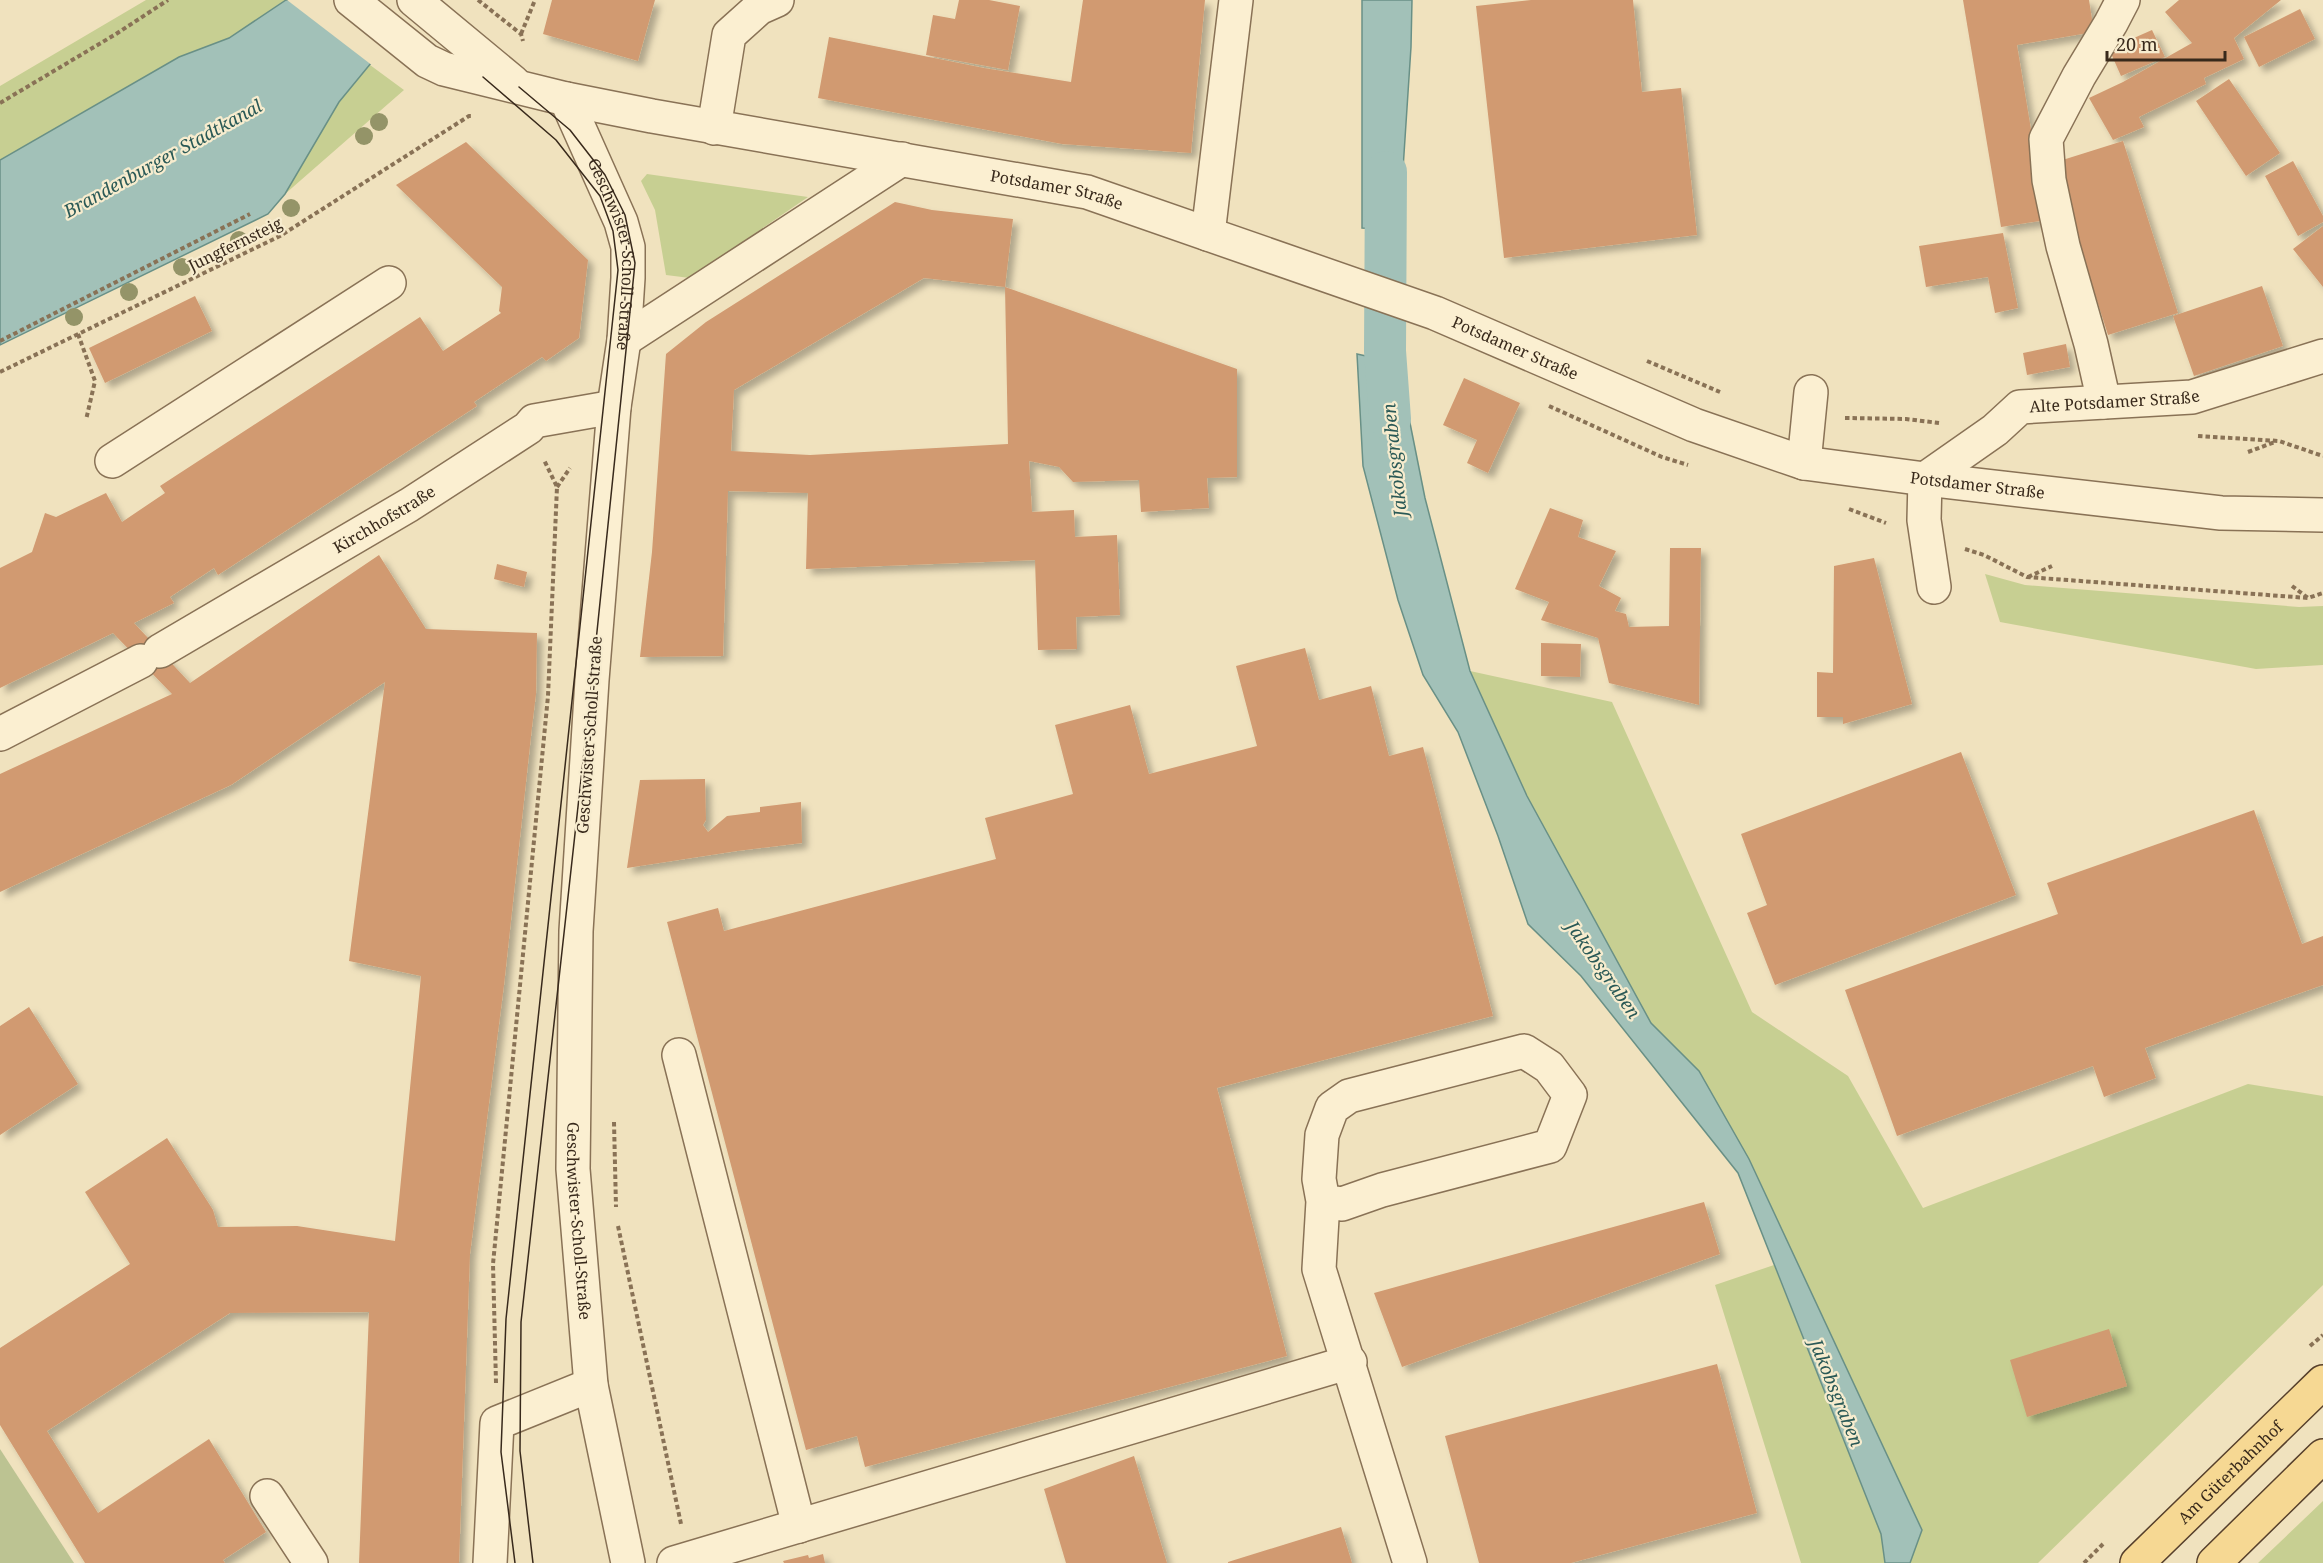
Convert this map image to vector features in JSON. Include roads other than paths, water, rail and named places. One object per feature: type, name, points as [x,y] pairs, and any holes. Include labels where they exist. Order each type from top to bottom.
[{"type":"main road","name":"Am Güterbahnhof","points":[[2137,1563],[2323,1382]]},
{"type":"main road","points":[[2214,1563],[2323,1455]]},
{"type":"street","points":[[351,0],[451,25]]},
{"type":"street","points":[[384,0],[451,25]]},
{"type":"street","points":[[414,0],[451,25],[519,87]]},
{"type":"street","points":[[714,128],[729,35],[759,8],[777,0]]},
{"type":"street","points":[[1208,234],[1236,0]]},
{"type":"street","points":[[2104,402],[2091,344],[2063,246],[2049,180],[2046,139],[2123,0]]},
{"type":"street","name":"Potsdamer Straße","points":[[451,25],[444,69],[566,99],[714,128],[1087,192],[1436,313],[1694,425],[1804,463],[2221,513],[2323,515]]},
{"type":"street","name":"Geschwister-Scholl-Straße","points":[[566,99],[621,222],[626,239],[628,278],[624,340],[614,407],[592,680],[576,930],[573,1169],[591,1385],[628,1563]]},
{"type":"street","points":[[624,340],[902,159]]},
{"type":"street","points":[[112,461],[389,283]]},
{"type":"street","name":"Alte Potsdamer Straße","points":[[1925,479],[1995,430],[2020,407],[2192,397],[2323,356]]},
{"type":"street","points":[[1804,463],[1809,405]]},
{"type":"street","name":"Kirchhofstraße","points":[[0,735],[216,620],[408,505],[528,428],[534,421],[614,407]]},
{"type":"street","points":[[1925,479],[1924,520],[1934,587]]},
{"type":"street","points":[[1323,1201],[1342,1204],[1382,1190],[1550,1146],[1570,1095],[1550,1067],[1524,1051],[1349,1096],[1332,1108],[1322,1135],[1319,1179],[1323,1201],[1319,1269],[1350,1362],[1410,1563]]},
{"type":"street","points":[[679,1055],[800,1526]]},
{"type":"street","points":[[681,1561],[1350,1362]]},
{"type":"street","points":[[489,1563],[498,1423],[591,1385]]},
{"type":"street","points":[[267,1496],[311,1563]]},
{"type":"water","name":"Brandenburger Stadtkanal","points":[[286,0],[423,0],[339,102],[285,194],[268,214],[0,345],[0,160],[179,57],[229,38]]},
{"type":"water","points":[[1362,0],[1412,0],[1399,230],[1362,228]]},
{"type":"water","name":"Jakobsgraben","points":[[1357,354],[1398,363],[1425,498],[1470,671],[1527,796],[1651,1023],[1699,1071],[1749,1159],[1922,1530],[1910,1563],[1885,1563],[1881,1534],[1738,1173],[1581,976],[1528,924],[1498,836],[1458,732],[1423,675],[1398,600],[1363,466]]},
{"type":"waterway","name":"Jakobsgraben","points":[[1386,172],[1385,351],[1390,419]]},
{"type":"tram line","points":[[483,77],[556,140],[600,196],[613,231],[618,270],[506,1319],[501,1452],[515,1563]]},
{"type":"tram line","points":[[519,87],[570,130],[605,175],[625,215],[635,263],[592,680],[521,1322],[520,1451],[533,1563]]}]
